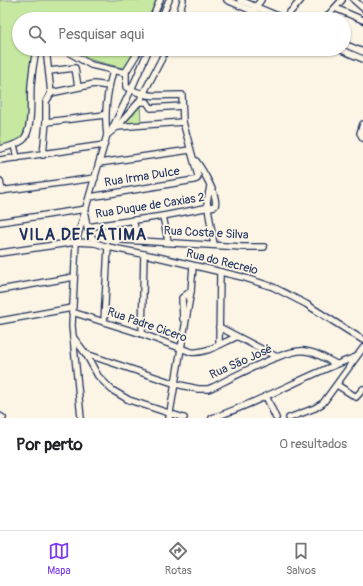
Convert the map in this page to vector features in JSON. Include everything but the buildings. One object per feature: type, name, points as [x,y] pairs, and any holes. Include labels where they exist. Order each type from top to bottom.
[{"type":"street","points":[[155,12],[160,0]]},
{"type":"street","points":[[164,12],[169,0]]},
{"type":"street","points":[[180,12],[183,0]]},
{"type":"street","points":[[227,0],[240,1],[259,12]]},
{"type":"street","points":[[254,9],[260,0]]},
{"type":"street","points":[[290,12],[301,0]]},
{"type":"street","points":[[331,12],[342,0]]},
{"type":"street","points":[[354,0],[363,8]]},
{"type":"street","points":[[335,8],[344,12]]},
{"type":"street","points":[[254,9],[263,12]]},
{"type":"street","points":[[351,15],[363,20]]},
{"type":"street","points":[[351,47],[363,52]]},
{"type":"street","points":[[351,54],[363,59]]},
{"type":"street","points":[[0,149],[22,141],[27,135],[35,56]]},
{"type":"street","points":[[43,155],[46,102],[51,93],[47,56]]},
{"type":"street","points":[[75,56],[91,65],[125,73]]},
{"type":"street","points":[[136,56],[125,73],[126,87],[131,90],[153,96],[182,95],[183,122],[190,150],[193,158],[206,177],[210,186],[207,199],[214,245]]},
{"type":"street","points":[[80,418],[72,310],[76,242],[104,145],[146,56]]},
{"type":"street","points":[[109,134],[139,102],[163,56]]},
{"type":"street","points":[[49,71],[75,68],[78,87]]},
{"type":"street","points":[[109,134],[106,115],[109,86],[113,71],[110,70]]},
{"type":"street","points":[[51,93],[99,84],[109,86]]},
{"type":"street","points":[[139,102],[147,102],[151,108],[182,106]]},
{"type":"street","points":[[46,122],[106,115]]},
{"type":"street","points":[[117,127],[183,122]]},
{"type":"street","points":[[363,124],[360,133],[363,138]]},
{"type":"street","points":[[14,145],[17,158]]},
{"type":"street","points":[[0,160],[104,145]]},
{"type":"street","points":[[99,163],[190,150]]},
{"type":"street","name":"Rua Irma Dulce","points":[[90,197],[197,179],[198,176],[193,158]]},
{"type":"street","points":[[0,181],[1,191],[95,178]]},
{"type":"street","name":"Rua Duque de Caxias 2","points":[[87,227],[208,208],[216,205],[210,186]]},
{"type":"street","points":[[0,222],[85,211]]},
{"type":"street","points":[[0,253],[76,242],[95,242],[87,227],[85,211]]},
{"type":"street","points":[[163,216],[168,241]]},
{"type":"street","points":[[133,220],[138,240]]},
{"type":"street","name":"Rua Costa e Silva","points":[[123,240],[168,241],[264,247]]},
{"type":"street","name":"Rua do Recreio","points":[[95,242],[108,247],[144,254],[258,282],[288,294],[363,340]]},
{"type":"street","points":[[104,322],[108,247]]},
{"type":"street","points":[[142,334],[144,254]]},
{"type":"street","points":[[170,416],[190,291],[192,266]]},
{"type":"street","points":[[219,344],[220,272]]},
{"type":"street","points":[[0,290],[74,277]]},
{"type":"street","points":[[0,321],[72,310]]},
{"type":"street","name":"Rua Padre Cicero","points":[[72,310],[191,352],[198,353],[236,336]]},
{"type":"street","points":[[219,327],[277,357]]},
{"type":"street","points":[[73,337],[86,354],[98,376],[112,390],[129,400],[170,416],[184,418]]},
{"type":"street","points":[[289,418],[320,406],[327,399],[363,348]]},
{"type":"street","name":"Rua São José","points":[[86,354],[176,384],[198,389],[208,389],[290,352],[304,350],[336,364]]},
{"type":"street","points":[[212,418],[266,396],[336,364],[356,357]]},
{"type":"street","points":[[337,385],[356,397],[363,389]]},
{"type":"street","points":[[266,396],[276,418]]},
{"type":"green space","points":[[0,0],[159,0],[154,12],[12,12],[12,56],[37,56],[27,128],[21,139],[11,144],[0,146]]},
{"type":"green space","points":[[80,56],[134,56],[126,69]]},
{"type":"green space","points":[[140,102],[141,123],[124,125],[123,123]]},
{"type":"district","name":"VILA DE FÁTIMA","points":[[83,235]]}]
